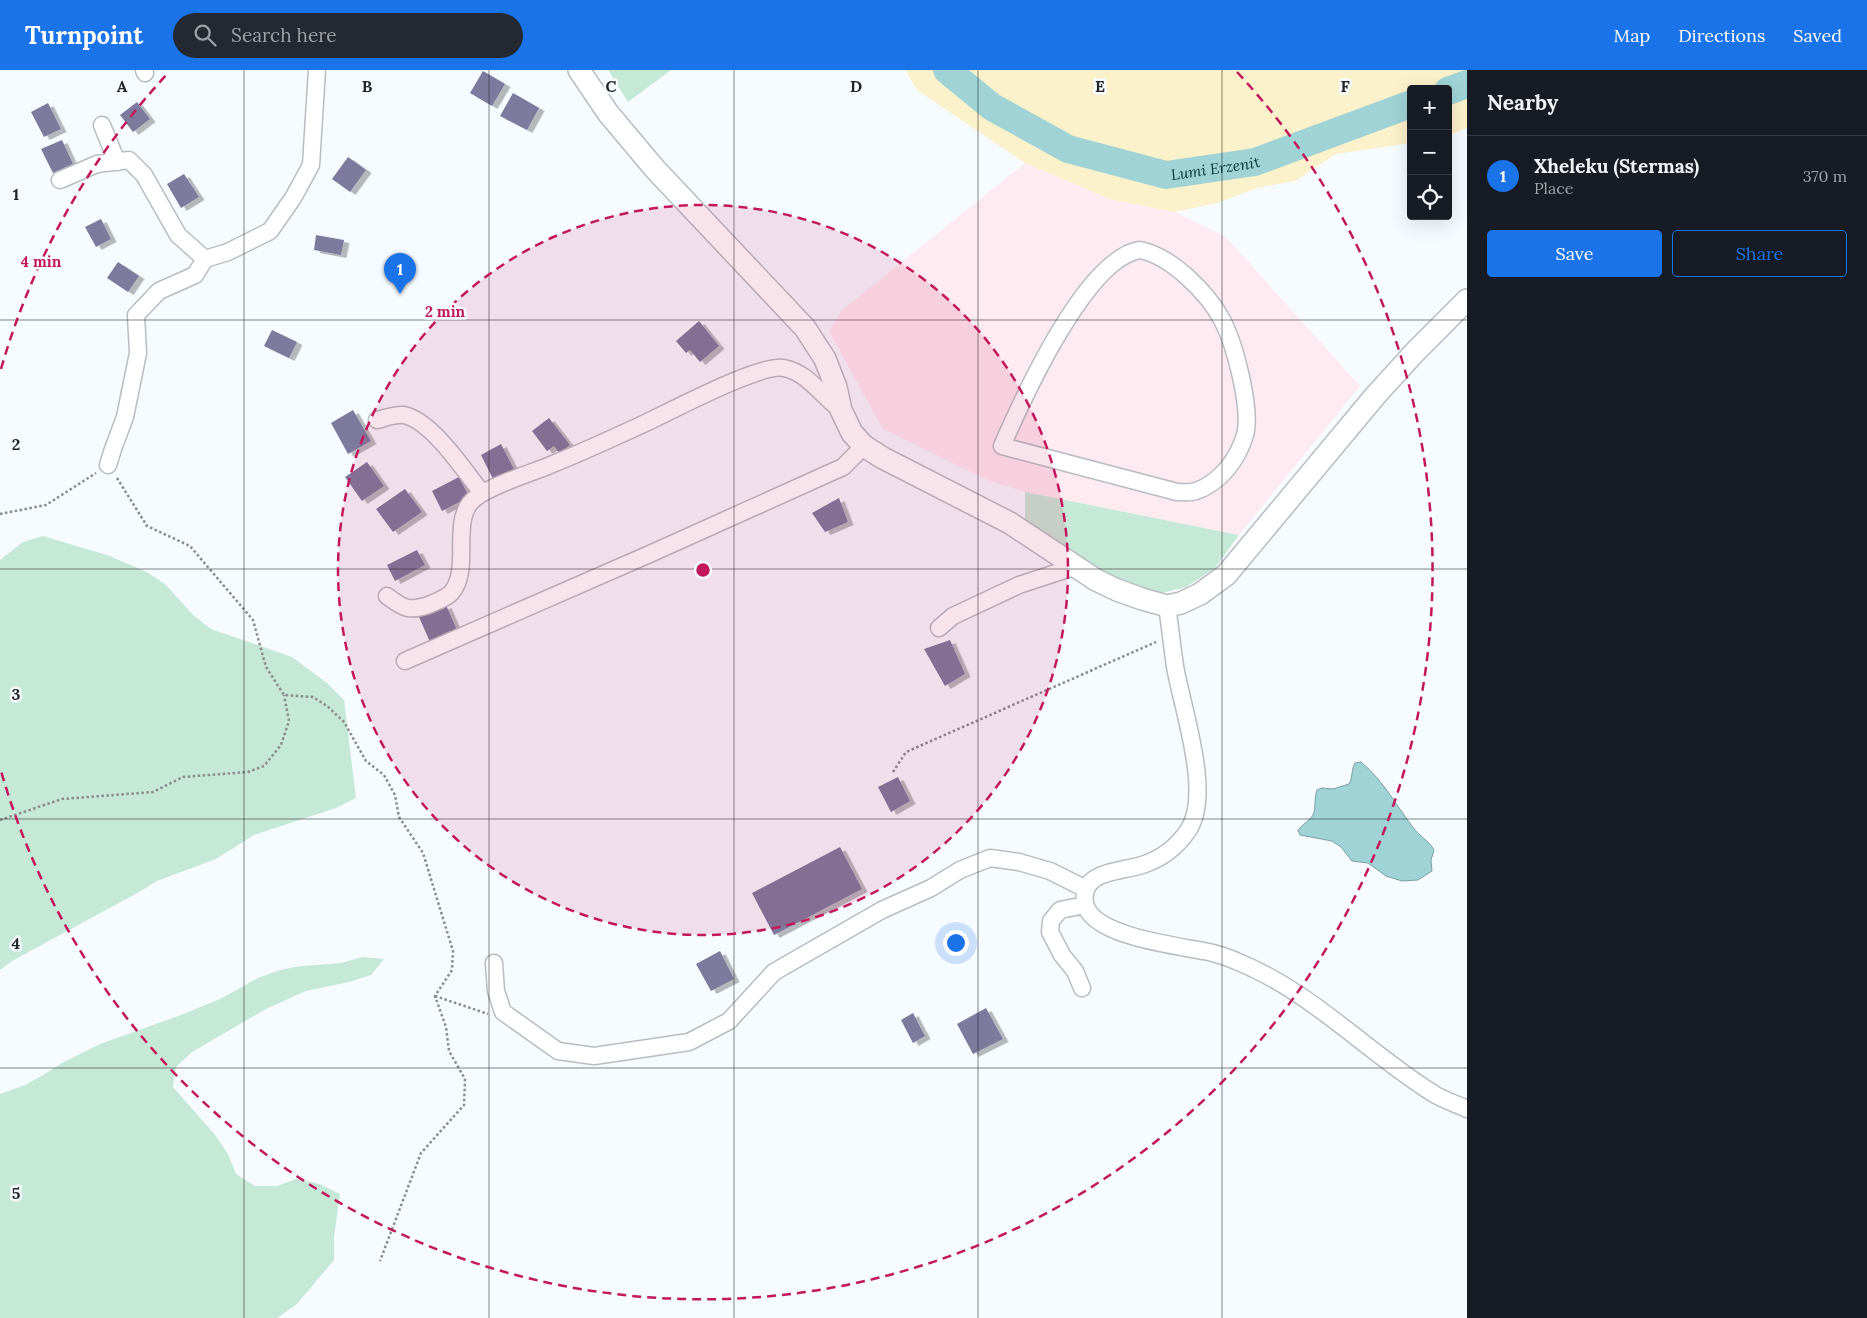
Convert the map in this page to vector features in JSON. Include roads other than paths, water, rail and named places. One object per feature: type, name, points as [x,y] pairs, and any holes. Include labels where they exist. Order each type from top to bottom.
[{"type":"main road","points":[[579,70],[608,113],[655,169],[805,328],[825,359],[836,387],[841,410],[852,433],[864,446],[883,458],[1010,523],[1096,580],[1117,590],[1167,606],[1181,603],[1200,594],[1226,575],[1374,396],[1467,300]]},
{"type":"street","points":[[108,465],[125,417],[138,354],[136,315],[159,291],[195,276],[205,259],[228,252],[270,231],[293,198],[311,165],[317,70]]},
{"type":"street","points":[[102,125],[117,162]]},
{"type":"street","points":[[60,180],[97,164],[128,160],[144,174],[178,234],[205,259]]},
{"type":"street","points":[[1132,251],[1146,251],[1159,257],[1179,271],[1204,294],[1222,321],[1236,358],[1245,398],[1245,435],[1230,465],[1222,476],[1210,484],[1195,492],[1177,492],[1002,446],[1050,347],[1093,282],[1110,264],[1132,251]]},
{"type":"street","points":[[387,596],[400,606],[415,610],[439,601],[450,594],[458,582],[464,519],[470,503],[482,493],[554,463],[728,384],[769,368],[784,368],[795,372],[816,386],[829,401],[841,410]]},
{"type":"street","points":[[377,420],[402,414],[418,419],[434,434],[482,493]]},
{"type":"street","points":[[405,661],[652,554],[843,467],[864,446]]},
{"type":"street","points":[[940,628],[952,616],[1019,585],[1076,566]]},
{"type":"street","points":[[1082,988],[1075,971],[1062,955],[1050,932],[1051,921],[1060,910],[1086,897],[1092,880],[1102,874],[1141,865],[1160,857],[1177,844],[1190,827],[1198,804],[1198,780],[1175,666],[1167,606]]},
{"type":"street","points":[[494,964],[496,991],[503,1012],[558,1051],[594,1056],[689,1042],[729,1021],[774,972],[882,910],[931,888],[960,870],[990,858],[1019,862],[1050,871],[1086,897],[1094,917],[1107,927],[1122,934],[1178,948],[1210,952],[1235,960],[1282,982],[1337,1021],[1382,1058],[1435,1095],[1467,1109]]},
{"type":"water","points":[[1361,762],[1377,777],[1415,830],[1434,850],[1431,860],[1432,871],[1418,880],[1402,881],[1386,876],[1368,863],[1352,861],[1341,847],[1332,841],[1300,835],[1298,830],[1314,813],[1317,790],[1322,788],[1333,789],[1349,784],[1355,763]]},
{"type":"waterway","name":"Lumi Erzenit","points":[[947,70],[992,107],[1068,149],[1166,175],[1255,162],[1407,105]]},
{"type":"waterway","name":"Lumi Erzenit","points":[[1452,90],[1467,84]]},
{"type":"place","name":"Xheleku (Stermas)","points":[[400,294]]}]
